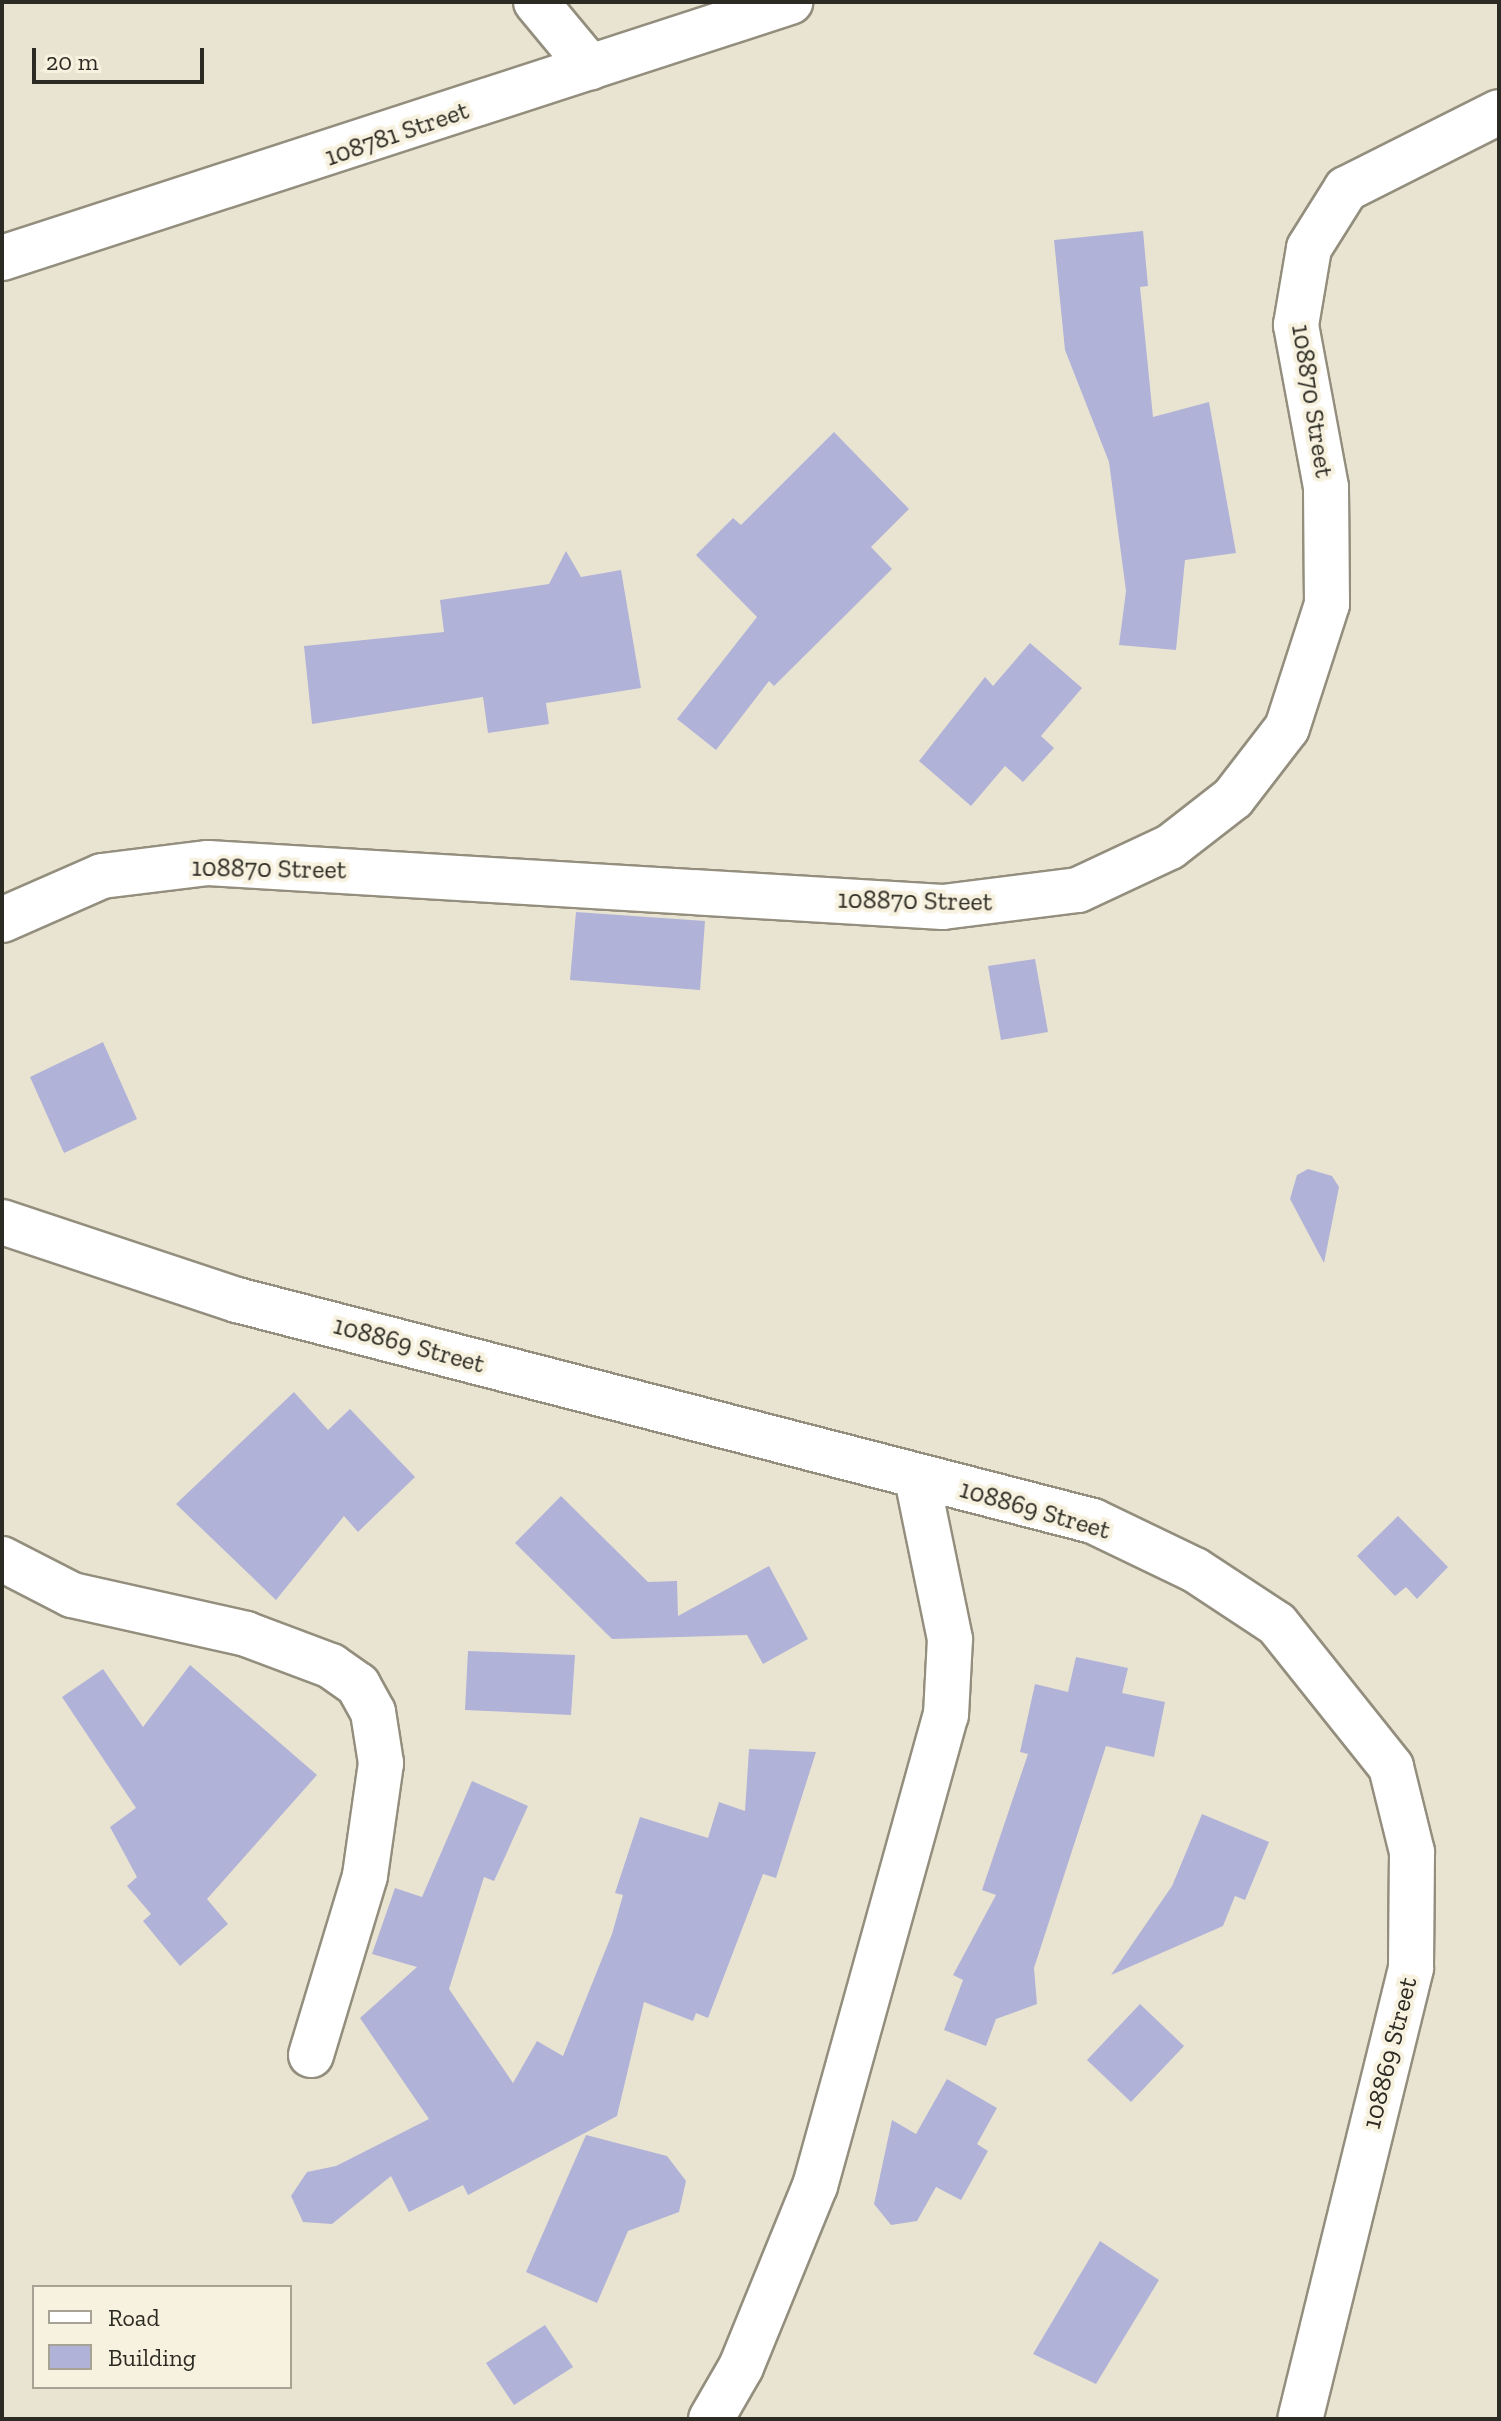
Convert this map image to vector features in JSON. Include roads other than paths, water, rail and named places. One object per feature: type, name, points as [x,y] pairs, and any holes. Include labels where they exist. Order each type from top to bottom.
[{"type":"street","points":[[536,2],[590,67]]},
{"type":"street","name":"108781 Street","points":[[2,258],[790,2]]},
{"type":"street","name":"108870 Street","points":[[2,920],[102,876],[208,863],[957,906],[1078,890],[1170,847],[1233,798],[1287,728],[1327,604],[1326,487],[1296,325],[1309,248],[1346,189],[1499,112]]},
{"type":"street","name":"108869 Street","points":[[2,1222],[237,1300],[1093,1521],[1195,1570],[1277,1624],[1391,1767],[1412,1852],[1411,1968],[1300,2419]]},
{"type":"street","points":[[711,2419],[741,2367],[815,2186],[946,1715],[950,1639],[917,1478]]},
{"type":"street","points":[[2,1559],[72,1595],[246,1634],[331,1666],[358,1685],[373,1712],[379,1777],[365,1876],[311,2055]]}]
